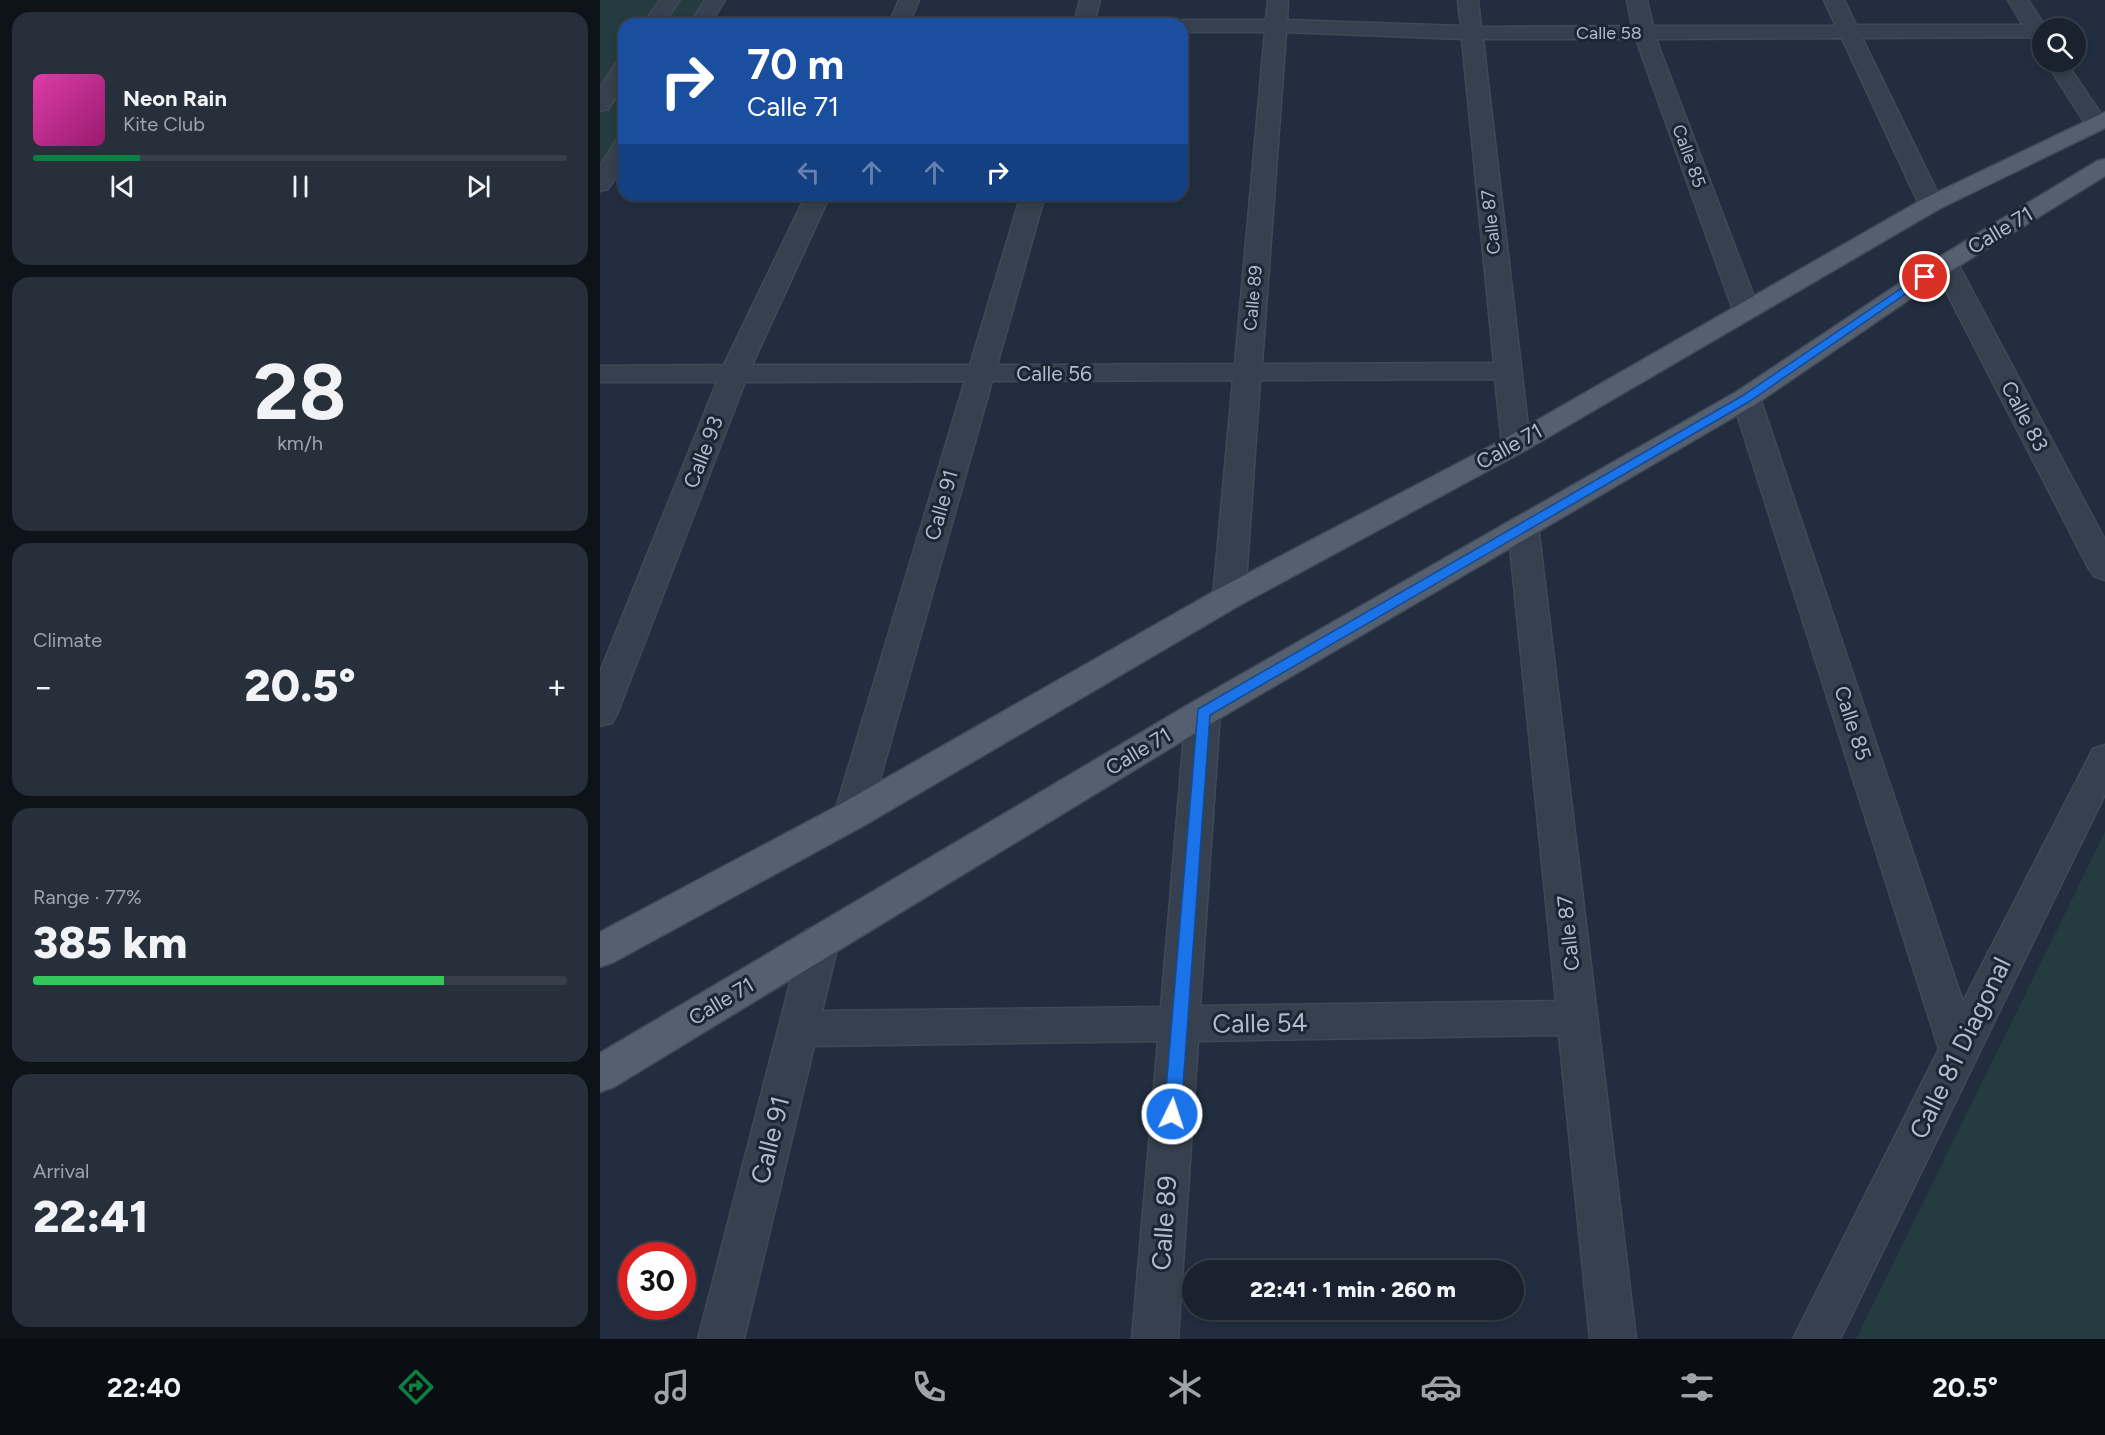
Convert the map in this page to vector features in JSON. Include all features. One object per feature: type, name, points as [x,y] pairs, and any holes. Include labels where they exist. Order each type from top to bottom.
[{"type":"main road","name":"Calle 71","points":[[600,951],[852,815],[1229,597],[1515,444],[1931,204],[2101,121]]},
{"type":"main road","name":"Calle 71","points":[[600,1074],[1203,712],[1746,398],[1945,264],[2105,166]]},
{"type":"street","points":[[658,18],[670,0]]},
{"type":"street","points":[[704,18],[716,0]]},
{"type":"street","points":[[902,18],[909,0]]},
{"type":"street","points":[[1086,18],[1090,0]]},
{"type":"street","name":"Calle 89","points":[[1229,597],[1278,0]]},
{"type":"street","name":"Calle 87","points":[[1467,0],[1515,444]]},
{"type":"street","name":"Calle 85","points":[[1637,0],[1644,33],[1746,310]]},
{"type":"street","points":[[1834,0],[1931,204]]},
{"type":"street","points":[[2018,0],[2032,23]]},
{"type":"street","name":"Calle 58","points":[[1188,26],[1276,26],[1471,33],[1848,32],[2032,36]]},
{"type":"street","points":[[600,63],[618,63]]},
{"type":"street","points":[[2064,72],[2101,121]]},
{"type":"street","points":[[600,104],[618,77]]},
{"type":"street","points":[[600,184],[618,156]]},
{"type":"street","name":"Calle 93","points":[[600,714],[734,374],[815,201]]},
{"type":"street","name":"Calle 91","points":[[852,815],[1031,201]]},
{"type":"street","name":"Calle 83","points":[[1945,264],[2105,568]]},
{"type":"street","name":"Calle 56","points":[[600,374],[1508,371]]},
{"type":"street","name":"Calle 85","points":[[1746,398],[1959,1048]]},
{"type":"street","name":"Calle 87","points":[[1523,526],[1613,1339]]},
{"type":"street","name":"Calle 89","points":[[1155,1339],[1203,712]]},
{"type":"street","name":"Calle 81 Diagonal","points":[[1816,1339],[2105,758]]},
{"type":"street","name":"Calle 91","points":[[721,1339],[820,940]]},
{"type":"street","name":"Calle 54","points":[[798,1029],[1578,1017]]},
{"type":"green space","points":[[600,0],[719,0],[708,18],[618,18],[618,165],[600,195]]},
{"type":"green space","points":[[2105,832],[2105,1339],[1856,1339]]},
{"type":"route","points":[[1172,1114],[1203,712],[1746,398],[1925,277]]}]
